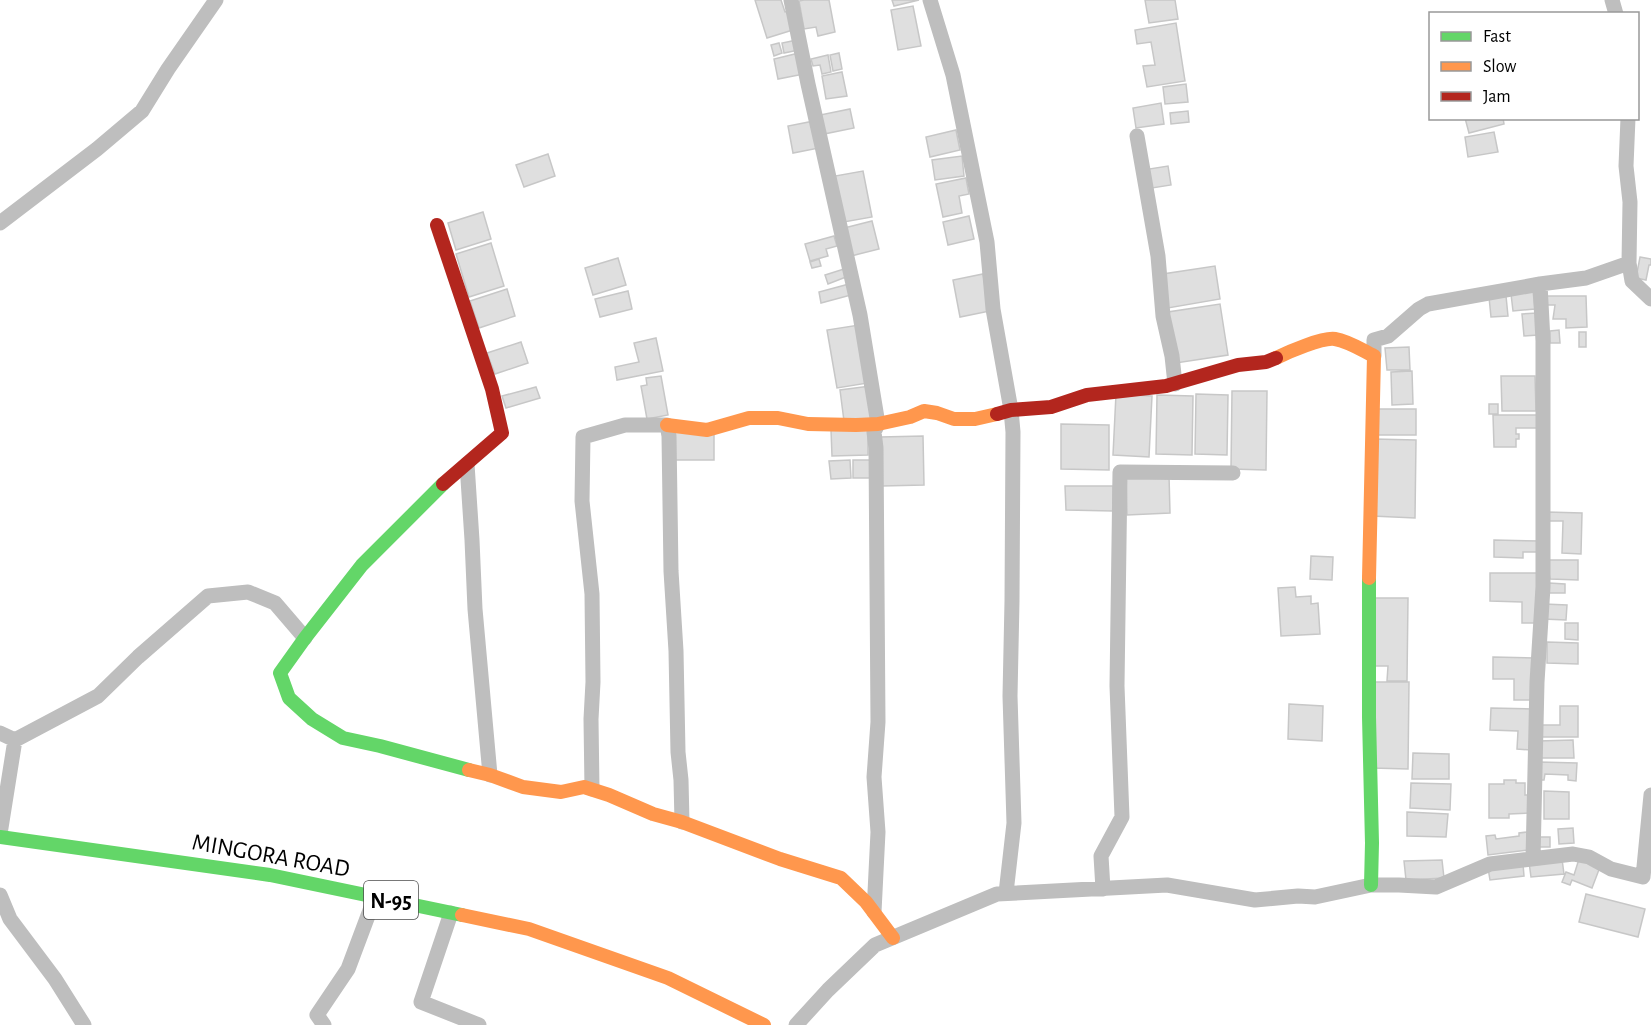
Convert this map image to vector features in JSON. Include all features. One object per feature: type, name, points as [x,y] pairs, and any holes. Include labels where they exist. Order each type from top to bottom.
[{"type":"main road","points":[[437,225],[492,389],[502,433],[437,490],[362,565],[280,673],[289,698],[312,719],[343,738],[490,775],[523,787],[561,792],[584,787],[592,789],[653,814],[682,822],[780,860],[841,878],[866,902],[892,938]]},
{"type":"main road","points":[[667,425],[707,430],[749,418],[778,418],[808,424],[878,424],[910,417],[924,411],[954,419],[975,419],[1011,410],[1051,407],[1087,395],[1175,384],[1238,365],[1266,363],[1290,351],[1331,338],[1374,356],[1368,578],[1373,844],[1371,885]]},
{"type":"main road","name":"MINGORA ROAD","points":[[0,836],[270,875],[529,929],[668,978],[764,1025]]},
{"type":"street","points":[[0,223],[97,149],[142,111],[216,0]]},
{"type":"street","points":[[791,0],[860,315],[878,424],[874,432],[878,635],[878,722],[874,777],[878,832],[874,912]]},
{"type":"street","points":[[930,0],[953,75],[987,242],[993,309],[1013,432],[1010,696],[1014,823],[1006,893]]},
{"type":"street","points":[[1628,120],[1626,166],[1630,201],[1629,263],[1632,281],[1651,299]]},
{"type":"street","points":[[1137,136],[1158,256],[1164,316],[1175,384]]},
{"type":"street","points":[[1374,356],[1374,340],[1388,336],[1428,304],[1586,278],[1629,263]]},
{"type":"street","points":[[1533,860],[1537,682],[1543,587],[1543,341],[1540,284]]},
{"type":"street","points":[[592,789],[592,605],[582,501],[583,437],[625,425],[667,425],[682,822]]},
{"type":"street","points":[[466,464],[475,609],[490,775]]},
{"type":"street","points":[[1103,889],[1101,855],[1122,817],[1117,686],[1120,472],[1233,473]]},
{"type":"street","points":[[15,740],[98,696],[138,657],[208,596],[248,592],[275,603],[305,638]]},
{"type":"street","points":[[0,733],[15,740]]},
{"type":"street","points":[[0,836],[15,740]]},
{"type":"street","points":[[796,1025],[828,990],[875,945],[997,894],[1167,885],[1255,900],[1298,896],[1314,897],[1371,885],[1436,887],[1490,864],[1574,854],[1589,857],[1611,869],[1647,880],[1651,795]]},
{"type":"street","points":[[0,895],[10,919],[55,979],[84,1025]]},
{"type":"street","points":[[324,1025],[317,1015],[348,969],[375,897]]},
{"type":"street","points":[[451,913],[421,1002],[479,1025]]},
{"type":"building","points":[[755,0],[781,0],[785,12],[790,11],[796,29],[767,38]]},
{"type":"building","points":[[829,0],[835,32],[818,36],[816,27],[804,29],[799,1]]},
{"type":"building","points":[[892,0],[919,0],[894,6]]},
{"type":"building","points":[[1145,0],[1175,0],[1178,19],[1149,23]]},
{"type":"building","points":[[913,6],[921,46],[898,50],[891,10]]},
{"type":"building","points":[[1176,23],[1185,81],[1147,87],[1143,66],[1155,65],[1151,42],[1137,44],[1135,30]]},
{"type":"building","points":[[797,40],[799,50],[784,53],[782,43]]},
{"type":"building","points":[[779,43],[782,53],[774,56],[771,45]]},
{"type":"building","points":[[799,53],[804,74],[778,79],[774,59]]},
{"type":"building","points":[[839,53],[842,69],[833,71],[830,55]]},
{"type":"building","points":[[828,55],[831,72],[822,74],[820,65],[813,66],[811,59]]},
{"type":"building","points":[[842,72],[847,96],[826,99],[822,76]]},
{"type":"building","points":[[1186,84],[1188,102],[1165,104],[1163,87]]},
{"type":"building","points":[[1161,103],[1164,124],[1136,128],[1133,108]]},
{"type":"building","points":[[850,109],[854,128],[824,134],[820,115]]},
{"type":"building","points":[[1188,111],[1189,122],[1171,124],[1170,113]]},
{"type":"building","points":[[1466,120],[1503,120],[1504,124],[1469,133]]},
{"type":"building","points":[[814,121],[819,148],[793,153],[788,126]]},
{"type":"building","points":[[956,130],[960,150],[930,157],[926,137]]},
{"type":"building","points":[[1494,132],[1498,152],[1468,157],[1465,137]]},
{"type":"building","points":[[548,154],[555,176],[524,187],[516,165]]},
{"type":"building","points":[[962,156],[964,176],[935,180],[932,160]]},
{"type":"building","points":[[1168,166],[1171,185],[1152,188],[1149,169]]},
{"type":"building","points":[[863,171],[872,217],[844,222],[835,176]]},
{"type":"building","points":[[966,178],[969,194],[959,196],[962,213],[943,217],[936,184]]},
{"type":"building","points":[[483,212],[491,239],[456,250],[448,223]]},
{"type":"building","points":[[969,216],[974,239],[948,245],[943,222]]},
{"type":"building","points":[[872,221],[879,249],[851,256],[844,228]]},
{"type":"building","points":[[834,236],[837,246],[826,249],[828,256],[810,261],[805,244]]},
{"type":"building","points":[[491,243],[504,286],[469,297],[456,254]]},
{"type":"building","points":[[1640,257],[1651,259],[1646,280],[1636,278]]},
{"type":"building","points":[[618,258],[626,285],[593,295],[585,268]]},
{"type":"building","points":[[819,259],[821,266],[812,268],[810,262]]},
{"type":"building","points":[[1215,266],[1220,299],[1168,308],[1163,274]]},
{"type":"building","points":[[844,269],[846,277],[828,284],[825,275]]},
{"type":"building","points":[[983,274],[990,311],[960,317],[953,280]]},
{"type":"building","points":[[849,284],[851,295],[821,303],[819,292]]},
{"type":"building","points":[[507,289],[515,316],[479,328],[470,301]]},
{"type":"building","points":[[628,291],[632,309],[600,317],[595,299]]},
{"type":"building","points":[[1533,291],[1535,309],[1513,311],[1511,294]]},
{"type":"building","points":[[1506,296],[1508,316],[1491,317],[1489,297]]},
{"type":"building","points":[[1546,296],[1586,296],[1587,327],[1566,328],[1566,319],[1553,319],[1555,305],[1546,305]]},
{"type":"building","points":[[1220,304],[1228,355],[1176,363],[1168,312]]},
{"type":"building","points":[[1537,313],[1538,335],[1524,336],[1522,314]]},
{"type":"building","points":[[859,325],[868,383],[837,388],[827,330]]},
{"type":"building","points":[[1559,330],[1560,343],[1550,343],[1550,331]]},
{"type":"building","points":[[1579,332],[1586,332],[1586,347],[1579,347]]},
{"type":"building","points":[[656,338],[663,371],[617,380],[615,367],[639,362],[634,343]]},
{"type":"building","points":[[521,342],[528,363],[495,374],[487,353]]},
{"type":"building","points":[[1409,347],[1410,370],[1387,370],[1385,348]]},
{"type":"building","points":[[1412,371],[1413,404],[1392,405],[1391,372]]},
{"type":"building","points":[[661,376],[668,415],[647,419],[641,386],[647,385],[646,378]]},
{"type":"building","points":[[1501,376],[1535,376],[1536,411],[1502,411]]},
{"type":"building","points":[[870,386],[874,420],[844,421],[840,390]]},
{"type":"building","points":[[536,387],[540,398],[506,408],[502,396]]},
{"type":"building","points":[[1232,391],[1267,391],[1266,470],[1231,469]]},
{"type":"building","points":[[1116,394],[1152,396],[1149,457],[1113,455]]},
{"type":"building","points":[[1196,394],[1228,395],[1227,455],[1195,454]]},
{"type":"building","points":[[1157,395],[1193,396],[1192,455],[1156,454]]},
{"type":"building","points":[[1489,404],[1498,404],[1498,414],[1489,414]]},
{"type":"building","points":[[1374,409],[1416,409],[1416,435],[1374,435]]},
{"type":"building","points":[[1493,415],[1537,415],[1537,428],[1516,428],[1519,439],[1516,439],[1516,447],[1494,447]]},
{"type":"building","points":[[1061,424],[1109,425],[1109,470],[1061,469]]},
{"type":"building","points":[[831,430],[868,430],[868,455],[832,456]]},
{"type":"building","points":[[675,431],[714,432],[714,460],[675,460]]},
{"type":"building","points":[[923,436],[924,485],[882,486],[880,437]]},
{"type":"building","points":[[1374,439],[1416,440],[1415,518],[1372,516]]},
{"type":"building","points":[[850,460],[851,478],[831,479],[829,461]]},
{"type":"building","points":[[853,460],[870,460],[870,478],[853,478]]},
{"type":"building","points":[[1169,475],[1170,513],[1127,515],[1126,476]]},
{"type":"building","points":[[1065,486],[1113,486],[1113,511],[1066,510]]},
{"type":"building","points":[[1547,512],[1582,513],[1581,554],[1562,553],[1563,521],[1547,521]]},
{"type":"building","points":[[1494,540],[1541,541],[1541,552],[1523,552],[1523,558],[1494,557]]},
{"type":"building","points":[[1311,556],[1333,557],[1332,580],[1310,579]]},
{"type":"building","points":[[1547,560],[1578,560],[1578,580],[1550,579]]},
{"type":"building","points":[[1490,573],[1537,573],[1536,623],[1522,623],[1522,602],[1490,601]]},
{"type":"building","points":[[1549,583],[1565,584],[1565,593],[1549,593]]},
{"type":"building","points":[[1295,587],[1296,597],[1311,596],[1311,604],[1318,603],[1320,634],[1281,636],[1278,588]]},
{"type":"building","points":[[1372,598],[1408,598],[1407,681],[1387,681],[1388,666],[1372,666]]},
{"type":"building","points":[[1544,604],[1567,605],[1566,620],[1543,619]]},
{"type":"building","points":[[1565,623],[1578,623],[1578,640],[1565,639]]},
{"type":"building","points":[[1547,642],[1578,643],[1578,664],[1547,663]]},
{"type":"building","points":[[1493,657],[1535,658],[1533,700],[1514,700],[1514,679],[1493,679]]},
{"type":"building","points":[[1373,682],[1409,682],[1408,769],[1372,768]]},
{"type":"building","points":[[1289,704],[1323,706],[1322,741],[1288,739]]},
{"type":"building","points":[[1560,706],[1578,706],[1578,737],[1539,737],[1538,725],[1560,725]]},
{"type":"building","points":[[1491,708],[1533,709],[1531,750],[1517,749],[1518,731],[1490,730]]},
{"type":"building","points":[[1573,740],[1574,758],[1539,758],[1538,741]]},
{"type":"building","points":[[1413,753],[1449,754],[1449,779],[1412,779]]},
{"type":"building","points":[[1539,762],[1577,763],[1576,781],[1568,780],[1568,775],[1545,774],[1544,780],[1538,780]]},
{"type":"building","points":[[1504,780],[1525,783],[1525,795],[1529,795],[1529,813],[1509,814],[1509,818],[1489,818],[1489,784],[1504,784]]},
{"type":"building","points":[[1411,783],[1451,784],[1450,810],[1410,808]]},
{"type":"building","points":[[1544,791],[1569,792],[1569,819],[1544,819]]},
{"type":"building","points":[[1407,812],[1448,814],[1446,837],[1407,836]]},
{"type":"building","points":[[1573,828],[1574,843],[1559,844],[1558,829]]},
{"type":"building","points":[[1527,832],[1529,850],[1488,855],[1486,836],[1495,835],[1496,839],[1519,836],[1519,833]]},
{"type":"building","points":[[1536,837],[1550,837],[1550,847],[1536,847]]},
{"type":"building","points":[[1562,859],[1564,874],[1531,877],[1529,862]]},
{"type":"building","points":[[1579,859],[1600,867],[1592,888],[1572,880],[1570,885],[1562,882],[1566,872],[1574,875]]},
{"type":"building","points":[[1442,860],[1444,878],[1406,880],[1404,861]]},
{"type":"building","points":[[1523,864],[1524,876],[1490,880],[1488,868]]},
{"type":"building","points":[[1586,894],[1645,909],[1638,937],[1579,922]]},
{"type":"traffic: fast","points":[[443,484],[362,565],[280,673],[289,698],[312,719],[343,738],[469,770]]},
{"type":"traffic: fast","points":[[1369,578],[1371,885]]},
{"type":"traffic: fast","points":[[0,837],[270,875],[462,915]]},
{"type":"traffic: slow","points":[[1276,358],[1330,339],[1345,342],[1374,356],[1369,578]]},
{"type":"traffic: slow","points":[[667,425],[707,430],[749,418],[778,418],[808,424],[856,425],[878,424],[910,417],[924,411],[954,419],[975,419],[997,414]]},
{"type":"traffic: slow","points":[[469,770],[523,787],[561,792],[584,787],[780,859],[841,878],[866,902],[893,938]]},
{"type":"traffic: slow","points":[[462,915],[529,929],[668,978],[764,1025]]},
{"type":"traffic: jam","points":[[437,225],[492,389],[502,433],[443,484]]},
{"type":"traffic: jam","points":[[997,414],[1011,410],[1051,407],[1087,395],[1166,386],[1238,365],[1266,362],[1276,358]]}]
